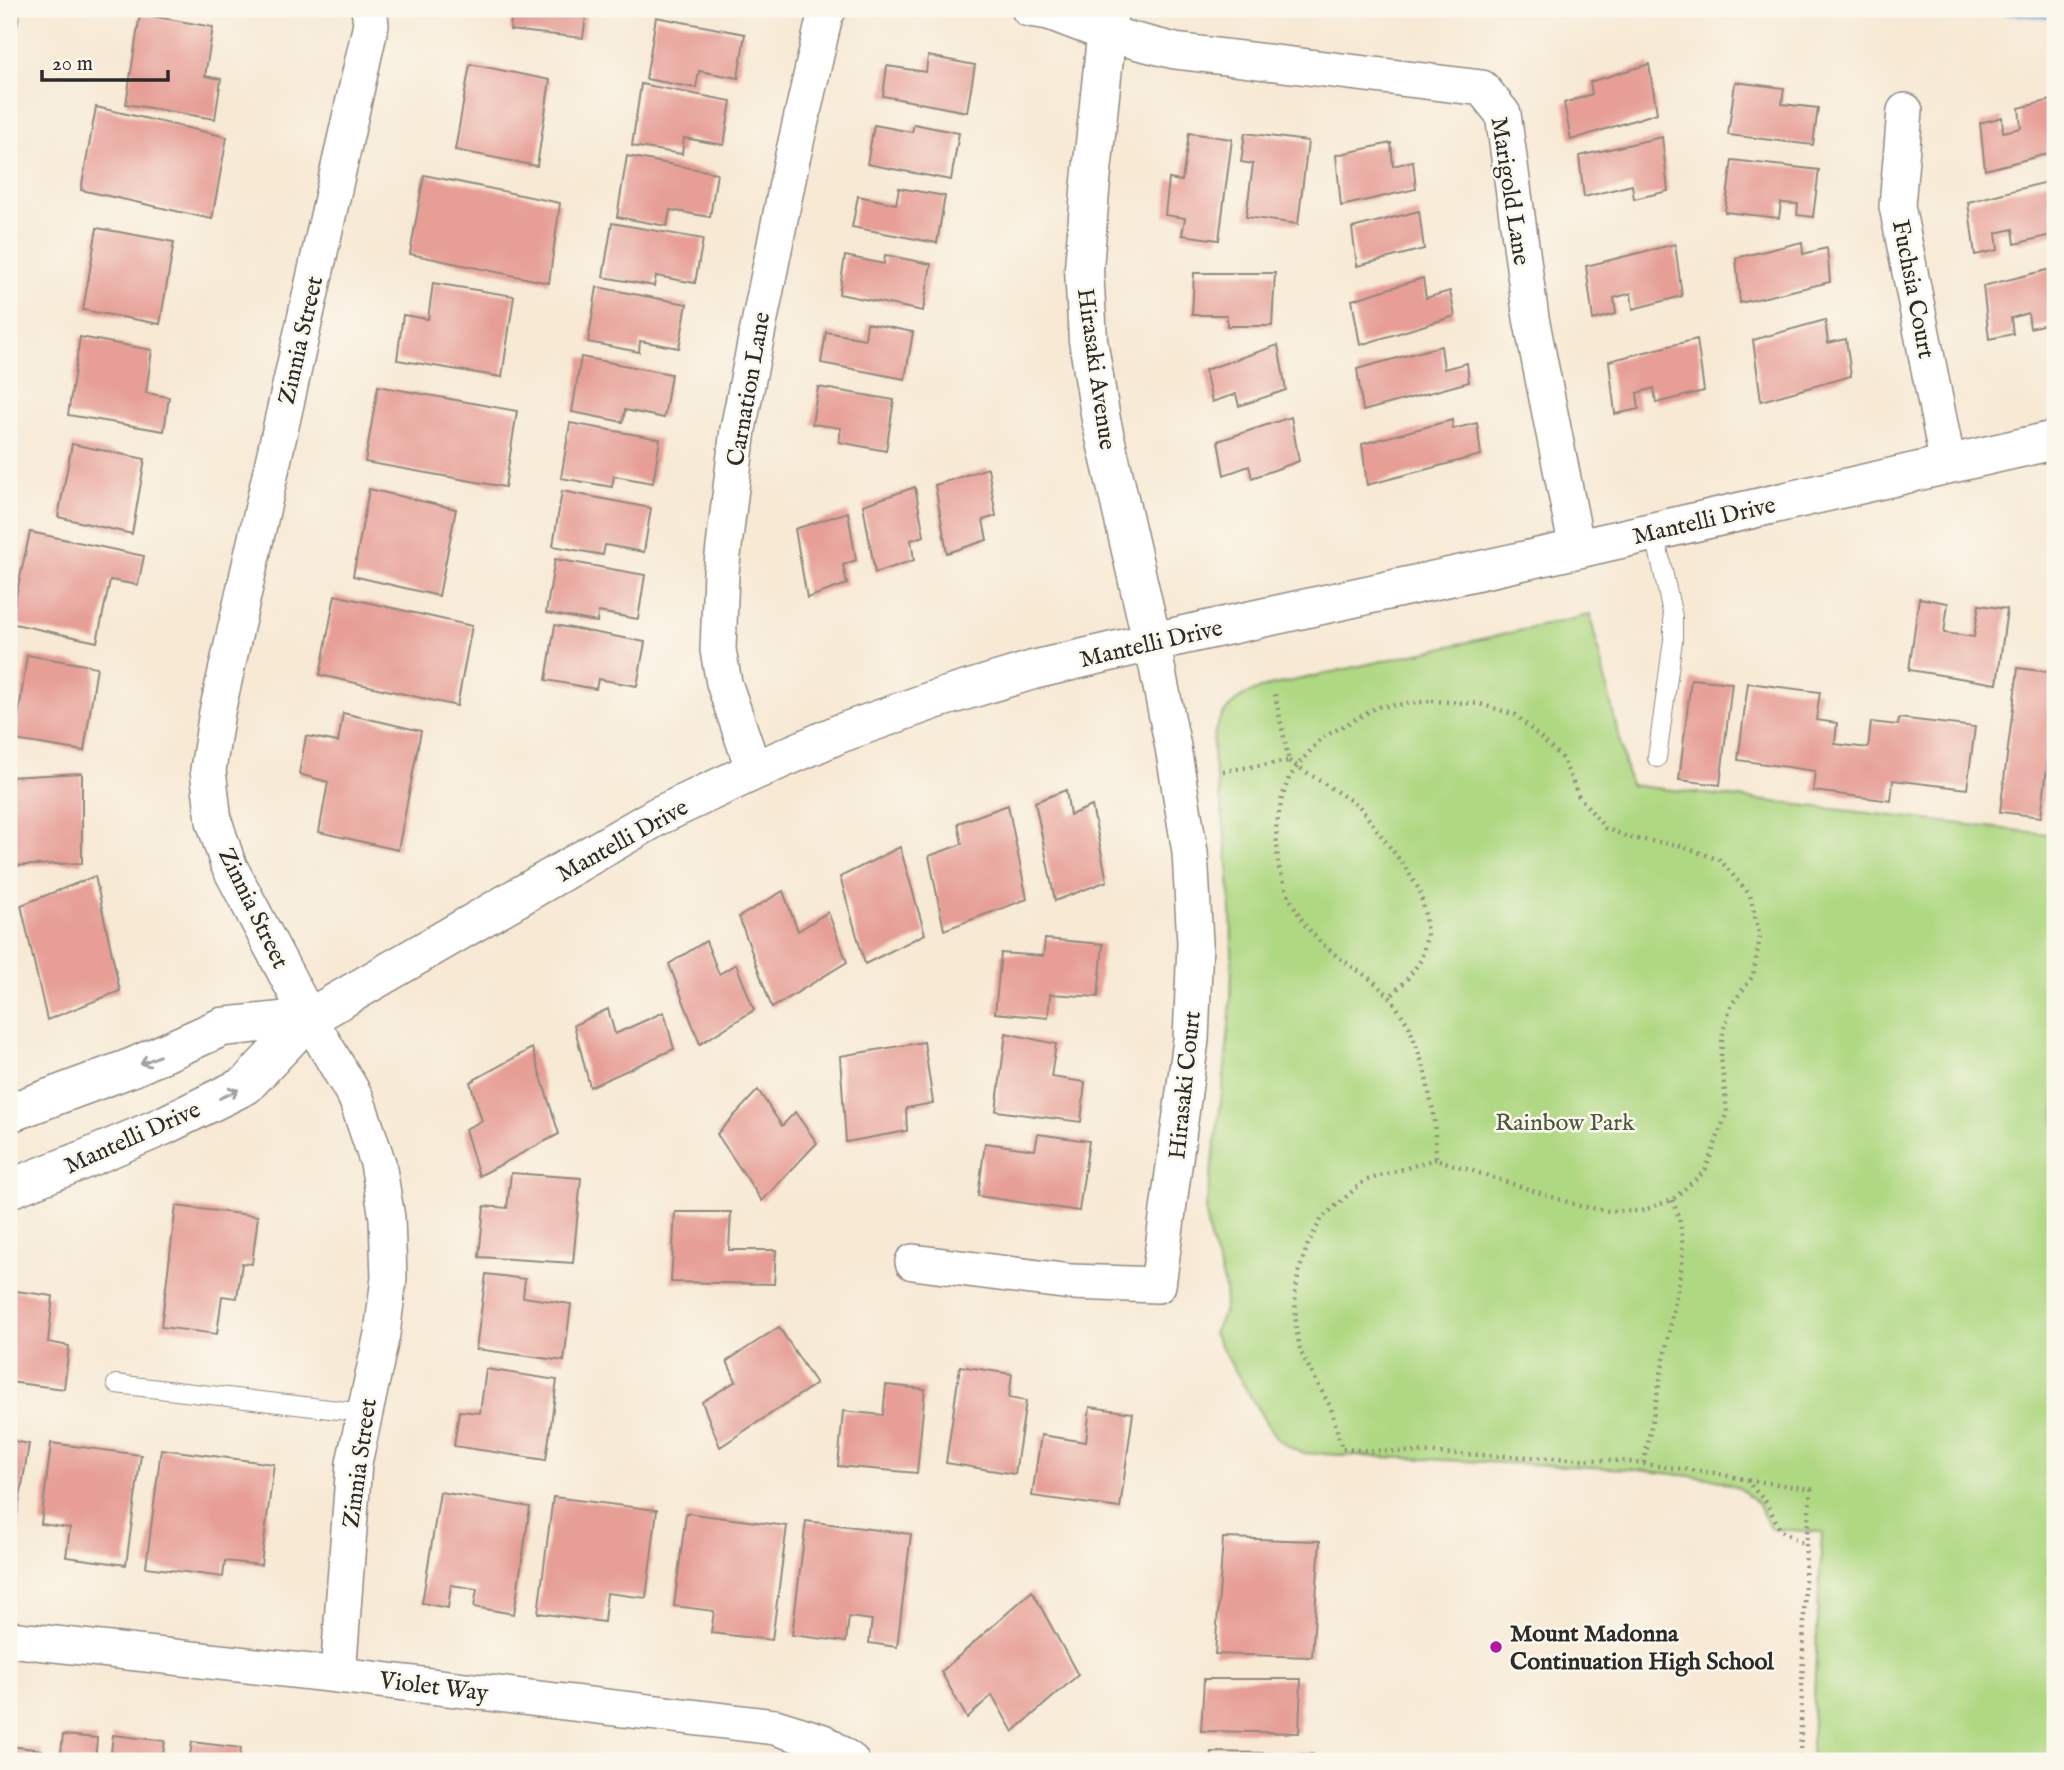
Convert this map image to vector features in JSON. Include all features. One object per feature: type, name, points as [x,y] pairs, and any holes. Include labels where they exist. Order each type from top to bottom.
[{"type":"street","name":"Zinnia Street","points":[[338,1675],[354,1463],[382,1334],[389,1278],[387,1218],[378,1163],[356,1098],[309,1018],[228,864],[214,821],[208,770],[216,712],[371,24],[369,9]]},
{"type":"street","name":"Carnation Lane","points":[[754,771],[724,683],[718,650],[721,572],[738,429],[791,164],[826,11],[829,9]]},
{"type":"street","points":[[1029,9],[1108,22]]},
{"type":"street","name":"Marigold Lane","points":[[1108,22],[1175,51],[1482,88],[1503,114],[1531,318],[1577,549]]},
{"type":"street","name":"Hirasaki Avenue","points":[[1108,22],[1084,269],[1088,340],[1101,420],[1152,642]]},
{"type":"street","name":"Fuchsia Court","points":[[1905,111],[1897,206],[1948,464]]},
{"type":"street","name":"Mantelli Drive","points":[[9,1189],[163,1126],[246,1086],[309,1018],[658,816],[841,733],[934,700],[1033,670],[2055,440]]},
{"type":"street","name":"Hirasaki Court","points":[[913,1262],[1071,1282],[1158,1285],[1191,1040],[1195,943],[1191,852],[1152,642]]},
{"type":"street","name":"Mantelli Drive","points":[[9,1113],[133,1067],[222,1027],[309,1018]]},
{"type":"street","name":"Violet Way","points":[[9,1639],[775,1727],[823,1742],[851,1761]]},
{"type":"lane","points":[[1654,530],[1673,617],[1673,640],[1657,758]]},
{"type":"lane","points":[[116,1384],[364,1412]]},
{"type":"path","points":[[1274,690],[1289,761]]},
{"type":"path","points":[[1436,1159],[1434,1116],[1424,1068],[1409,1026],[1390,997],[1372,980],[1320,942],[1305,925],[1290,899],[1278,865],[1276,828],[1289,778],[1322,738],[1377,707],[1432,701],[1480,704],[1516,715],[1563,760],[1578,795],[1605,828],[1631,838],[1678,845],[1720,860],[1750,895],[1760,937],[1753,976],[1732,1004],[1723,1031],[1721,1056],[1727,1112],[1705,1171],[1672,1200],[1641,1211],[1609,1211],[1580,1206],[1436,1159],[1364,1181],[1322,1217],[1308,1244],[1295,1294],[1296,1328],[1301,1353],[1331,1408],[1342,1449],[1644,1463],[1811,1489],[1806,1545],[1800,1761]]},
{"type":"path","points":[[1223,771],[1289,761],[1359,806],[1405,867],[1420,891],[1427,936],[1421,960],[1390,997]]},
{"type":"path","points":[[1644,1463],[1682,1265],[1680,1218],[1672,1200]]},
{"type":"path","points":[[1748,1480],[1766,1502],[1780,1531],[1806,1545]]},
{"type":"green space","name":"Rainbow Park","points":[[1590,615],[1630,785],[2055,835],[2055,1761],[1811,1761],[1822,1532],[1771,1529],[1757,1503],[1741,1489],[1717,1479],[1629,1469],[1301,1453],[1276,1438],[1213,1333],[1224,1308],[1225,1296],[1221,1272],[1208,1232],[1206,1208],[1227,1049],[1232,953],[1228,863],[1213,754],[1214,736],[1221,718],[1239,699],[1265,687]]},
{"type":"building","points":[[9,9],[20,9],[10,67],[9,66]]},
{"type":"building","points":[[512,9],[587,9],[583,38],[510,30]]},
{"type":"building","points":[[140,14],[213,27],[205,76],[221,79],[215,119],[126,104]]},
{"type":"building","points":[[656,17],[745,34],[738,78],[699,71],[696,88],[646,79]]},
{"type":"building","points":[[928,56],[975,65],[967,112],[883,96],[887,66],[926,72]]},
{"type":"building","points":[[470,64],[550,80],[537,166],[455,150]]},
{"type":"building","points":[[1649,64],[1657,113],[1571,140],[1564,103],[1592,94],[1590,82]]},
{"type":"building","points":[[1735,82],[1784,88],[1782,104],[1818,108],[1813,145],[1728,135]]},
{"type":"building","points":[[641,84],[731,101],[724,145],[684,138],[682,154],[632,146]]},
{"type":"building","points":[[2055,99],[2055,152],[1985,170],[1980,123],[2002,117],[2003,132],[2021,128],[2019,108]]},
{"type":"building","points":[[96,107],[227,137],[212,219],[81,190]]},
{"type":"building","points":[[914,124],[959,133],[951,180],[867,164],[874,125],[912,132]]},
{"type":"building","points":[[1189,133],[1232,139],[1219,240],[1182,235],[1185,218],[1165,215],[1169,179],[1182,181]]},
{"type":"building","points":[[1245,133],[1308,141],[1298,224],[1246,217],[1253,164],[1241,162]]},
{"type":"building","points":[[1662,137],[1668,191],[1634,199],[1632,185],[1584,197],[1579,156]]},
{"type":"building","points":[[1391,143],[1393,166],[1413,161],[1416,189],[1341,206],[1336,155]]},
{"type":"building","points":[[627,156],[717,173],[710,217],[670,210],[667,226],[617,217]]},
{"type":"building","points":[[1732,160],[1819,170],[1813,217],[1797,215],[1798,204],[1781,203],[1779,218],[1725,212]]},
{"type":"building","points":[[424,175],[560,203],[549,283],[410,254]]},
{"type":"building","points":[[2055,180],[2055,234],[2015,244],[2013,229],[1996,233],[1998,250],[1975,255],[1968,202]]},
{"type":"building","points":[[899,188],[945,196],[937,243],[852,227],[858,196],[896,204]]},
{"type":"building","points":[[1419,211],[1424,249],[1357,266],[1352,228]]},
{"type":"building","points":[[612,223],[703,239],[695,283],[656,276],[654,286],[603,277]]},
{"type":"building","points":[[97,228],[174,242],[160,324],[83,310]]},
{"type":"building","points":[[1802,242],[1803,254],[1827,248],[1830,282],[1740,303],[1736,258]]},
{"type":"building","points":[[1675,244],[1682,296],[1633,309],[1631,293],[1614,298],[1616,314],[1593,320],[1586,266]]},
{"type":"building","points":[[885,255],[931,264],[923,311],[839,294],[845,256],[884,264]]},
{"type":"building","points":[[2055,268],[2055,322],[2030,328],[2028,313],[2011,318],[2013,334],[1989,339],[1983,286]]},
{"type":"building","points":[[1194,273],[1275,273],[1272,326],[1227,326],[1227,315],[1192,315]]},
{"type":"building","points":[[1423,278],[1426,298],[1450,291],[1455,316],[1360,345],[1352,300]]},
{"type":"building","points":[[433,283],[514,296],[502,377],[397,360],[403,315],[428,319]]},
{"type":"building","points":[[597,287],[687,304],[679,348],[640,341],[639,352],[588,342]]},
{"type":"building","points":[[1825,320],[1828,343],[1846,339],[1851,376],[1761,401],[1753,340]]},
{"type":"building","points":[[867,323],[913,332],[905,379],[821,363],[826,332],[865,339]]},
{"type":"building","points":[[80,337],[152,350],[146,393],[169,397],[164,431],[68,415]]},
{"type":"building","points":[[1697,339],[1704,391],[1656,403],[1654,388],[1637,393],[1639,409],[1615,414],[1609,361]]},
{"type":"building","points":[[1278,345],[1286,390],[1239,406],[1236,394],[1212,402],[1205,370]]},
{"type":"building","points":[[1441,346],[1444,369],[1467,363],[1469,382],[1363,411],[1357,369]]},
{"type":"building","points":[[581,357],[671,374],[664,418],[625,410],[623,422],[572,412]]},
{"type":"building","points":[[378,386],[517,411],[505,487],[365,462]]},
{"type":"building","points":[[818,387],[894,400],[886,451],[839,442],[841,428],[812,424]]},
{"type":"building","points":[[1291,417],[1299,461],[1252,478],[1249,466],[1224,475],[1218,441]]},
{"type":"building","points":[[1452,420],[1453,429],[1477,423],[1481,455],[1367,485],[1362,444]]},
{"type":"building","points":[[570,423],[660,439],[653,483],[614,476],[612,487],[561,478]]},
{"type":"building","points":[[72,444],[145,459],[132,534],[58,517]]},
{"type":"building","points":[[988,468],[996,516],[983,520],[987,540],[947,553],[935,485]]},
{"type":"building","points":[[915,487],[924,536],[911,540],[914,560],[875,573],[863,505]]},
{"type":"building","points":[[369,489],[456,509],[439,596],[353,576]]},
{"type":"building","points":[[562,491],[651,508],[644,552],[605,545],[603,555],[553,546]]},
{"type":"building","points":[[848,512],[856,560],[843,565],[847,584],[807,598],[795,529]]},
{"type":"building","points":[[30,532],[144,556],[138,585],[110,580],[97,642],[10,623]]},
{"type":"building","points":[[555,559],[645,575],[638,619],[598,612],[597,622],[546,613]]},
{"type":"building","points":[[335,595],[472,626],[457,706],[320,675]]},
{"type":"building","points":[[1919,598],[1948,603],[1944,633],[1974,637],[1979,605],[2007,609],[1997,684],[1909,670]]},
{"type":"building","points":[[555,625],[645,642],[637,686],[598,679],[596,689],[546,680]]},
{"type":"building","points":[[27,655],[97,667],[84,751],[15,740]]},
{"type":"building","points":[[2018,668],[2055,673],[2055,704],[2041,817],[2000,812]]},
{"type":"building","points":[[1691,679],[1732,683],[1720,785],[1679,780]]},
{"type":"building","points":[[1748,683],[1820,692],[1816,720],[1837,723],[1835,744],[1868,748],[1871,722],[1898,725],[1899,718],[1975,727],[1967,789],[1893,780],[1891,801],[1813,791],[1815,771],[1738,760]]},
{"type":"building","points":[[343,713],[421,731],[398,850],[319,832],[328,782],[299,774],[306,736],[338,742]]},
{"type":"building","points":[[82,773],[82,863],[9,866],[9,777]]},
{"type":"building","points":[[1066,790],[1070,815],[1092,806],[1107,881],[1055,901],[1035,802]]},
{"type":"building","points":[[1008,805],[1027,899],[944,930],[929,856],[962,844],[958,823]]},
{"type":"building","points":[[900,847],[925,934],[865,964],[840,877]]},
{"type":"building","points":[[95,876],[120,991],[47,1020],[21,905]]},
{"type":"building","points":[[783,891],[798,931],[828,912],[847,962],[772,1008],[739,917]]},
{"type":"building","points":[[1045,939],[1103,944],[1098,997],[1050,994],[1048,1018],[995,1013],[1001,953],[1043,956]]},
{"type":"building","points":[[706,941],[719,974],[736,964],[754,1010],[700,1044],[669,964]]},
{"type":"building","points":[[608,1009],[615,1034],[664,1012],[674,1049],[590,1087],[574,1025]]},
{"type":"building","points":[[1006,1033],[1056,1044],[1051,1077],[1085,1082],[1081,1122],[996,1111]]},
{"type":"building","points":[[924,1042],[933,1103],[906,1108],[907,1131],[846,1142],[840,1056]]},
{"type":"building","points":[[532,1048],[559,1134],[479,1176],[465,1129],[482,1121],[470,1082]]},
{"type":"building","points":[[758,1090],[782,1126],[795,1112],[817,1143],[762,1201],[717,1134]]},
{"type":"building","points":[[1038,1134],[1089,1141],[1079,1211],[978,1196],[985,1143],[1035,1150]]},
{"type":"building","points":[[511,1173],[581,1178],[573,1263],[479,1257],[484,1206],[507,1208]]},
{"type":"building","points":[[176,1206],[258,1216],[252,1264],[242,1263],[237,1298],[222,1296],[217,1334],[161,1327]]},
{"type":"building","points":[[675,1212],[731,1212],[729,1250],[776,1250],[774,1284],[671,1282]]},
{"type":"building","points":[[486,1274],[525,1279],[523,1297],[571,1304],[564,1361],[476,1349]]},
{"type":"building","points":[[9,1290],[53,1296],[48,1342],[69,1346],[64,1389],[9,1382]]},
{"type":"building","points":[[779,1327],[816,1384],[720,1447],[702,1402],[736,1381],[727,1361]]},
{"type":"building","points":[[960,1366],[1012,1374],[1009,1398],[1026,1401],[1015,1474],[946,1463]]},
{"type":"building","points":[[486,1369],[557,1380],[546,1460],[454,1446],[459,1411],[480,1413]]},
{"type":"building","points":[[886,1385],[925,1389],[917,1473],[838,1466],[843,1411],[883,1415]]},
{"type":"building","points":[[1090,1407],[1133,1413],[1120,1508],[1032,1496],[1041,1435],[1086,1442]]},
{"type":"building","points":[[9,1440],[29,1444],[10,1558],[9,1558]]},
{"type":"building","points":[[51,1443],[141,1455],[126,1565],[66,1557],[70,1528],[41,1524]]},
{"type":"building","points":[[161,1449],[274,1464],[261,1565],[225,1561],[223,1577],[146,1567]]},
{"type":"building","points":[[440,1492],[530,1507],[514,1614],[474,1607],[477,1589],[451,1585],[448,1608],[422,1603]]},
{"type":"building","points":[[553,1497],[657,1510],[646,1598],[607,1593],[604,1622],[538,1613]]},
{"type":"building","points":[[686,1513],[787,1526],[772,1640],[711,1633],[714,1611],[674,1606]]},
{"type":"building","points":[[806,1521],[911,1534],[897,1647],[869,1643],[872,1620],[849,1617],[846,1642],[792,1635]]},
{"type":"building","points":[[1223,1538],[1320,1541],[1312,1657],[1215,1654]]},
{"type":"building","points":[[1032,1591],[1078,1675],[1013,1732],[992,1695],[967,1718],[941,1672]]},
{"type":"building","points":[[1204,1679],[1301,1679],[1299,1733],[1201,1731]]},
{"type":"building","points":[[63,1735],[97,1738],[95,1761],[60,1761]]},
{"type":"building","points":[[113,1735],[165,1741],[162,1761],[110,1761]]},
{"type":"building","points":[[192,1742],[241,1748],[239,1761],[189,1761]]},
{"type":"building","points":[[9,1746],[42,1750],[41,1761],[9,1761]]},
{"type":"building","points":[[1211,1752],[1313,1754],[1312,1761],[1210,1761]]},
{"type":"waterway","points":[[2006,9],[2055,14]]},
{"type":"place","name":"Mount Madonna Continuation High School","points":[[1496,1647]]}]
